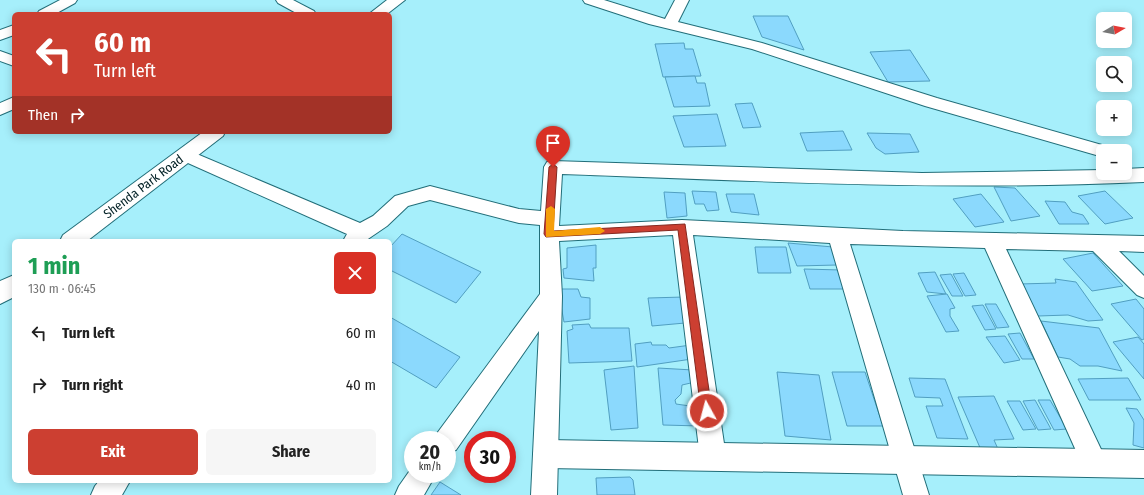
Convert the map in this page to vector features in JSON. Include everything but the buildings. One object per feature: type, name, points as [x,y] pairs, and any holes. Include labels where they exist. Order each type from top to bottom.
[{"type":"main road","points":[[380,12],[396,0]]},
{"type":"main road","name":"Shenda Park Road","points":[[74,239],[213,134]]},
{"type":"main road","points":[[0,294],[12,285]]},
{"type":"main road","points":[[547,454],[1144,465]]},
{"type":"street","points":[[48,12],[70,0]]},
{"type":"street","points":[[283,0],[305,12]]},
{"type":"street","points":[[590,0],[669,25],[756,46],[931,102],[1096,149]]},
{"type":"street","points":[[669,25],[682,0]]},
{"type":"street","points":[[0,36],[12,30]]},
{"type":"street","points":[[0,56],[12,60]]},
{"type":"street","points":[[0,110],[12,103]]},
{"type":"street","points":[[185,155],[357,237],[380,221],[402,201],[430,193],[519,216],[549,227],[682,227],[838,236],[992,242],[1144,244]]},
{"type":"street","points":[[1132,165],[1144,170]]},
{"type":"street","points":[[544,495],[547,454],[551,296],[549,227],[553,167],[918,180],[1062,180],[1144,175]]},
{"type":"street","points":[[682,227],[713,457]]},
{"type":"street","points":[[838,236],[916,495]]},
{"type":"street","points":[[992,242],[1095,464]]},
{"type":"street","points":[[1099,244],[1144,289]]},
{"type":"street","points":[[454,431],[551,296]]},
{"type":"street","points":[[104,495],[115,483]]},
{"type":"street","points":[[408,495],[417,483]]},
{"type":"slow traffic","points":[[551,209],[549,234],[600,231]]},
{"type":"route","points":[[553,167],[549,234],[682,227],[707,411]]}]
